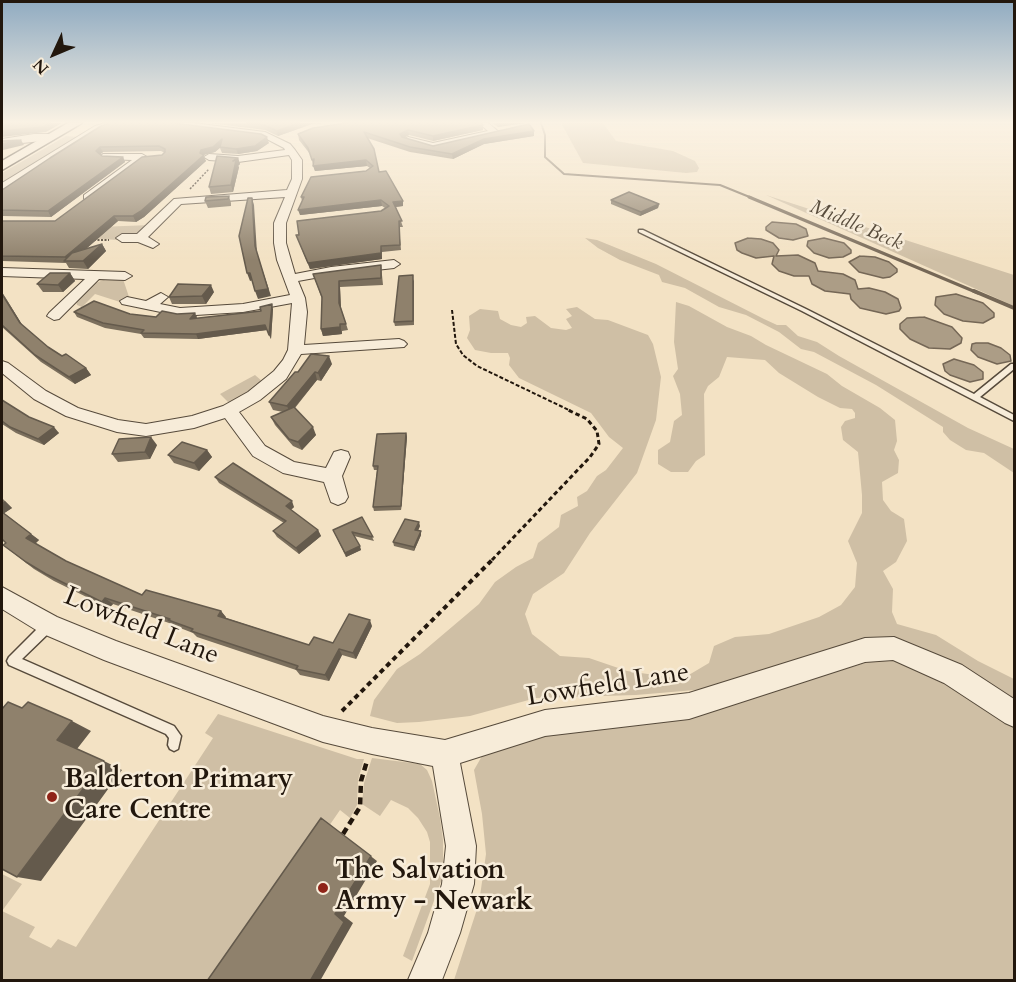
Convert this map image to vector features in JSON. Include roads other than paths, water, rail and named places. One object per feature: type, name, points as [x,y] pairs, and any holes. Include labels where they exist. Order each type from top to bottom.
[{"type":"street","points":[[2,187],[31,169]]},
{"type":"street","points":[[81,203],[129,169]]},
{"type":"street","points":[[2,366],[59,406],[87,418],[117,426],[146,430],[173,427],[229,410],[254,396],[280,375],[296,350],[300,328],[298,298],[280,243],[290,193],[302,179],[299,169]]},
{"type":"street","points":[[140,238],[190,189]]},
{"type":"street","points":[[178,201],[290,193]]},
{"type":"street","points":[[122,238],[140,238],[153,244]]},
{"type":"street","points":[[290,279],[331,271],[399,265]]},
{"type":"street","points":[[2,272],[125,276]]},
{"type":"street","points":[[54,316],[96,275]]},
{"type":"street","points":[[148,306],[161,297]]},
{"type":"street","points":[[127,301],[180,312],[243,308],[298,298]]},
{"type":"street","points":[[296,350],[401,345]]},
{"type":"street","points":[[229,410],[259,451],[290,468],[332,476]]},
{"type":"street","points":[[338,497],[332,476],[341,457]]},
{"type":"street","name":"Lowfield Lane","points":[[2,597],[49,625],[113,652],[322,729],[372,741],[445,754],[544,723],[689,706],[865,650],[894,648],[953,674],[1014,714]]},
{"type":"street","points":[[425,981],[444,933],[458,884],[461,846],[445,754]]},
{"type":"lane","points":[[641,231],[804,310],[1014,418]]},
{"type":"lane","points":[[975,397],[1014,366]]},
{"type":"lane","points":[[49,625],[13,661],[170,730],[175,736],[174,746]]},
{"type":"waterway","name":"Middle Beck","points":[[558,169],[564,174],[720,185],[752,198]]},
{"type":"waterway","name":"Middle Beck","points":[[749,197],[978,293]]},
{"type":"waterway","name":"Middle Beck","points":[[974,291],[1014,308]]},
{"type":"place","name":"Balderton Primary Care Centre","points":[[52,797]]},
{"type":"place","name":"The Salvation Army - Newark","points":[[323,888]]}]
